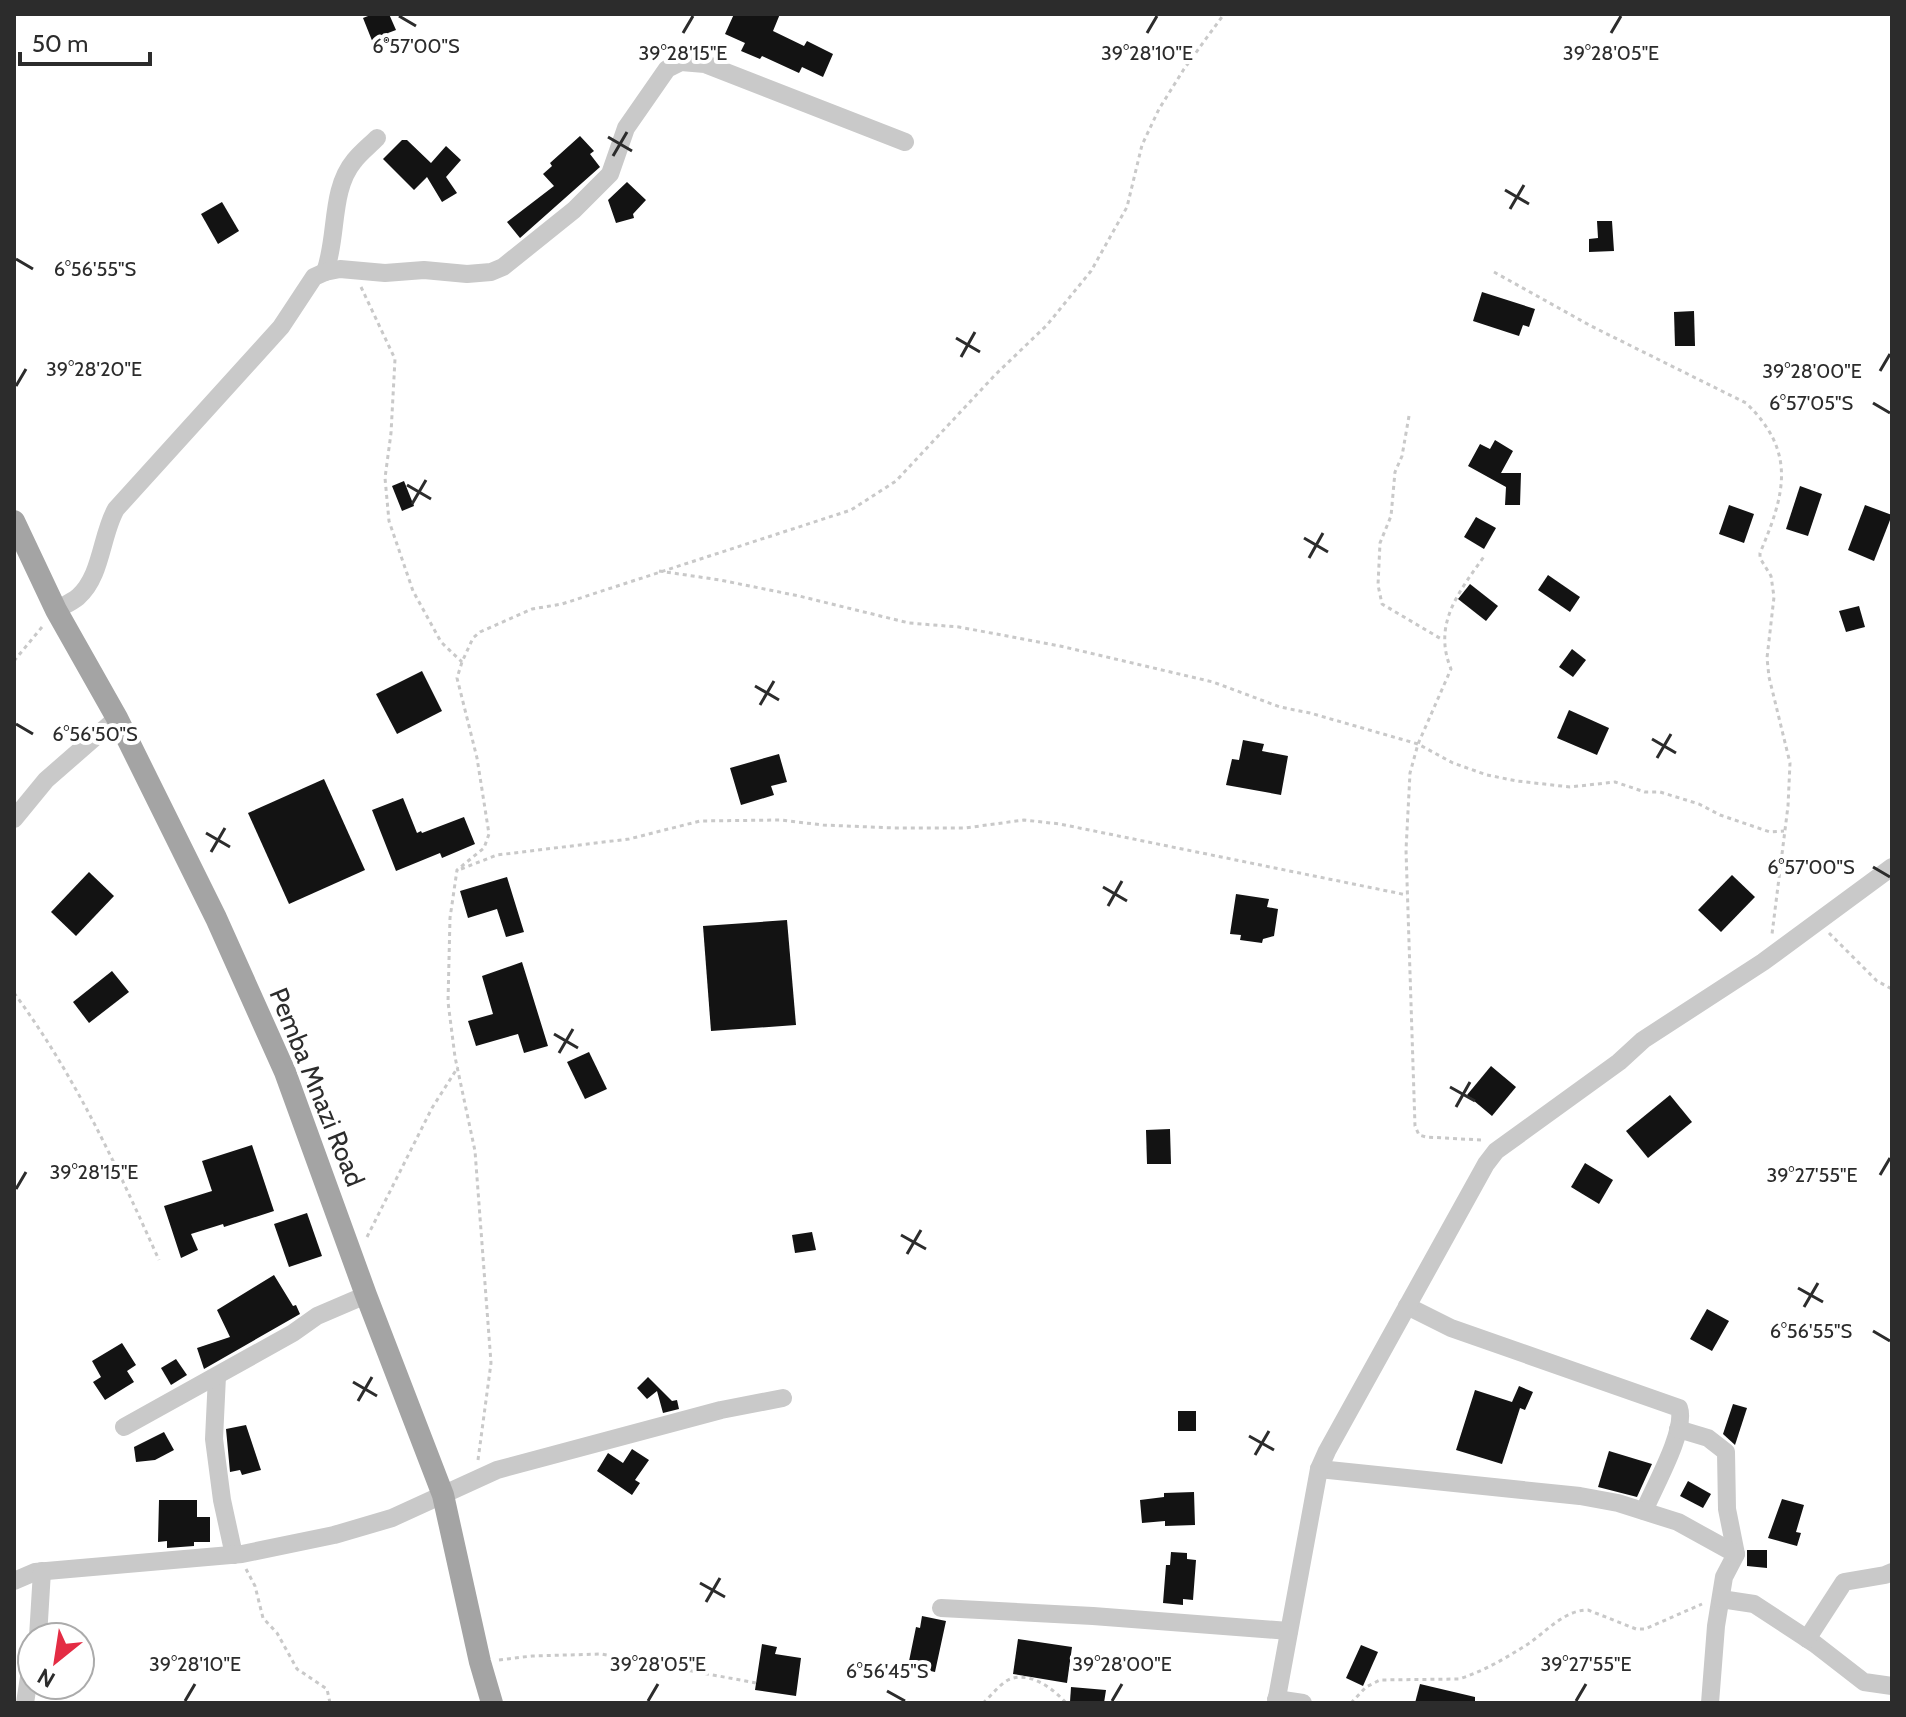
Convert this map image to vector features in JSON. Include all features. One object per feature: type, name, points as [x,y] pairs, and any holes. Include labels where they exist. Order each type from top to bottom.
[{"type":"main road","name":"Pemba Mnazi Road","points":[[14,521],[56,610],[117,718],[216,918],[285,1072],[443,1495],[492,1703]]},
{"type":"street","points":[[56,610],[79,596],[87,586],[116,509],[281,327],[314,277],[325,272],[351,270],[385,273],[424,270],[467,274],[491,272],[512,261],[574,210],[610,174],[621,138],[667,69],[681,62],[693,61],[905,142]]},
{"type":"street","points":[[325,272],[334,237],[337,196],[344,176],[377,138]]},
{"type":"street","points":[[14,819],[46,780],[117,718]]},
{"type":"street","points":[[1303,1703],[1276,1701],[1319,1469],[1486,1164],[1496,1151],[1619,1062],[1643,1040],[1765,961],[1892,867]]},
{"type":"street","points":[[124,1427],[293,1333],[317,1316],[366,1295]]},
{"type":"street","points":[[1407,1306],[1451,1328],[1679,1408],[1678,1429],[1644,1511]]},
{"type":"street","points":[[217,1376],[214,1439],[222,1500],[238,1554]]},
{"type":"street","points":[[14,1581],[42,1571],[238,1554],[349,1531],[392,1518],[497,1470],[721,1410],[783,1398]]},
{"type":"street","points":[[1678,1429],[1708,1438],[1726,1452],[1727,1509],[1736,1554],[1724,1577],[1710,1703]]},
{"type":"street","points":[[1319,1469],[1580,1496],[1618,1503],[1678,1522],[1736,1554]]},
{"type":"street","points":[[39,1621],[42,1571]]},
{"type":"street","points":[[1807,1639],[1844,1582],[1892,1572]]},
{"type":"street","points":[[1722,1595],[1754,1604],[1864,1682],[1892,1686]]},
{"type":"street","points":[[941,1608],[1289,1631]]},
{"type":"path","points":[[477,1479],[479,1438],[491,1363],[490,1333],[475,1151],[448,1002],[450,918],[457,870],[484,848],[489,834],[477,758],[457,678],[473,638],[495,624],[532,609],[562,604],[851,510],[896,481],[995,375],[1047,325],[1091,271],[1127,207],[1142,145],[1159,109],[1224,14]]},
{"type":"path","points":[[351,270],[395,359],[385,478],[389,521],[413,591],[441,642],[462,662]]},
{"type":"path","points":[[1494,272],[1591,326],[1746,403],[1760,417],[1777,444],[1783,462],[1782,479],[1773,523],[1760,558],[1771,576],[1774,597],[1767,658],[1789,752],[1788,806],[1773,934],[1765,961]]},
{"type":"path","points":[[1409,416],[1402,456],[1395,472],[1391,516],[1380,543],[1378,585],[1382,604],[1443,640]]},
{"type":"path","points":[[1485,555],[1457,596],[1443,640],[1451,669],[1450,677],[1442,685],[1410,773],[1406,850],[1415,1126],[1419,1135],[1426,1137],[1513,1139]]},
{"type":"path","points":[[657,571],[786,593],[909,623],[959,627],[1060,646],[1213,682],[1280,707],[1418,744],[1453,763],[1487,775],[1570,787],[1615,782],[1699,804],[1720,815],[1770,832],[1784,831]]},
{"type":"path","points":[[14,661],[56,610]]},
{"type":"path","points":[[457,870],[497,855],[629,839],[700,821],[780,820],[823,825],[950,828],[1024,820],[1060,824],[1407,895]]},
{"type":"path","points":[[1818,922],[1877,981],[1892,989]]},
{"type":"path","points":[[14,993],[47,1040],[101,1134],[159,1260]]},
{"type":"path","points":[[354,1260],[432,1108],[458,1067]]},
{"type":"path","points":[[238,1554],[263,1618],[277,1633],[297,1669],[327,1689],[330,1703]]},
{"type":"path","points":[[1351,1703],[1366,1687],[1380,1680],[1459,1679],[1469,1676],[1501,1661],[1533,1641],[1545,1628],[1581,1610],[1636,1629],[1645,1629],[1722,1595]]},
{"type":"path","points":[[480,1662],[532,1656],[601,1654],[756,1683]]},
{"type":"path","points":[[983,1703],[1005,1682],[1016,1678],[1044,1684],[1066,1703]]},
{"type":"building","points":[[373,14],[389,14],[396,30],[388,33],[392,41],[375,48],[363,18]]},
{"type":"building","points":[[734,14],[780,14],[773,31],[804,46],[807,41],[833,54],[823,77],[802,67],[799,73],[762,56],[760,59],[741,51],[745,43],[725,34]]},
{"type":"building","points":[[580,136],[594,151],[590,154],[600,167],[520,238],[507,222],[554,186],[543,174],[552,166],[550,163]]},
{"type":"building","points":[[402,140],[407,140],[431,163],[446,146],[461,160],[446,177],[457,193],[442,202],[427,177],[414,190],[383,159]]},
{"type":"building","points":[[627,182],[646,200],[633,214],[634,218],[616,223],[608,200]]},
{"type":"building","points":[[222,202],[239,231],[218,244],[201,214]]},
{"type":"building","points":[[1597,221],[1612,221],[1614,251],[1589,252],[1589,239],[1598,238]]},
{"type":"building","points":[[1482,292],[1535,309],[1529,327],[1523,325],[1519,336],[1473,321]]},
{"type":"building","points":[[1694,311],[1695,346],[1675,346],[1674,312]]},
{"type":"building","points":[[1495,440],[1513,451],[1501,473],[1521,473],[1520,505],[1505,505],[1506,487],[1468,466],[1480,444],[1490,449]]},
{"type":"building","points":[[404,481],[414,506],[402,511],[392,486]]},
{"type":"building","points":[[1800,486],[1822,494],[1808,536],[1786,529]]},
{"type":"building","points":[[1729,505],[1754,514],[1744,543],[1719,534]]},
{"type":"building","points":[[1865,505],[1892,515],[1874,561],[1848,550]]},
{"type":"building","points":[[1476,517],[1496,528],[1484,549],[1464,537]]},
{"type":"building","points":[[1548,575],[1580,597],[1570,612],[1538,590]]},
{"type":"building","points":[[1470,584],[1498,606],[1486,621],[1458,599]]},
{"type":"building","points":[[1859,606],[1865,627],[1846,632],[1839,611]]},
{"type":"building","points":[[1572,649],[1586,660],[1573,677],[1559,667]]},
{"type":"building","points":[[422,671],[442,711],[397,734],[376,694]]},
{"type":"building","points":[[1569,710],[1609,728],[1597,755],[1557,738]]},
{"type":"building","points":[[1243,740],[1264,744],[1262,751],[1288,756],[1281,795],[1226,785],[1232,759],[1239,760]]},
{"type":"building","points":[[779,754],[787,782],[771,786],[774,795],[741,805],[730,768]]},
{"type":"building","points":[[324,779],[365,870],[289,904],[248,813]]},
{"type":"building","points":[[403,798],[417,833],[464,817],[475,844],[442,858],[440,853],[396,871],[372,810]]},
{"type":"building","points":[[89,872],[114,896],[76,936],[51,912]]},
{"type":"building","points":[[1732,875],[1755,897],[1721,932],[1698,910]]},
{"type":"building","points":[[507,877],[524,932],[506,937],[497,909],[468,918],[460,891]]},
{"type":"building","points":[[1236,894],[1269,899],[1267,907],[1278,909],[1274,936],[1263,939],[1262,943],[1240,940],[1241,935],[1230,934]]},
{"type":"building","points":[[787,920],[796,1025],[711,1031],[703,926]]},
{"type":"building","points":[[522,962],[548,1046],[524,1053],[518,1034],[476,1046],[468,1021],[493,1014],[482,976]]},
{"type":"building","points":[[112,971],[129,992],[89,1023],[73,1002]]},
{"type":"building","points":[[589,1052],[607,1089],[585,1099],[567,1062]]},
{"type":"building","points":[[1491,1066],[1516,1087],[1492,1116],[1467,1095]]},
{"type":"building","points":[[1670,1095],[1692,1122],[1648,1158],[1626,1131]]},
{"type":"building","points":[[1170,1129],[1171,1164],[1147,1164],[1146,1130]]},
{"type":"building","points":[[252,1145],[274,1211],[191,1234],[198,1250],[181,1258],[164,1206],[212,1191],[202,1161]]},
{"type":"building","points":[[1585,1163],[1613,1180],[1599,1204],[1571,1187]]},
{"type":"building","points":[[307,1213],[322,1256],[289,1267],[274,1224]]},
{"type":"building","points":[[812,1232],[816,1250],[795,1253],[792,1235]]},
{"type":"building","points":[[274,1275],[300,1314],[204,1369],[197,1348],[230,1337],[217,1310]]},
{"type":"building","points":[[1707,1309],[1729,1321],[1712,1351],[1690,1339]]},
{"type":"building","points":[[122,1343],[136,1365],[127,1371],[134,1382],[105,1400],[93,1382],[101,1377],[92,1361]]},
{"type":"building","points":[[176,1359],[187,1375],[171,1385],[161,1368]]},
{"type":"building","points":[[648,1377],[672,1401],[677,1400],[679,1409],[663,1413],[657,1391],[647,1399],[637,1388]]},
{"type":"building","points":[[1519,1386],[1533,1392],[1525,1410],[1520,1408],[1502,1464],[1456,1450],[1475,1390],[1512,1402]]},
{"type":"building","points":[[1733,1404],[1747,1408],[1735,1445],[1723,1434]]},
{"type":"building","points":[[1178,1411],[1196,1411],[1196,1431],[1178,1431]]},
{"type":"building","points":[[246,1425],[261,1470],[242,1475],[240,1470],[230,1472],[226,1429]]},
{"type":"building","points":[[164,1432],[174,1450],[155,1460],[136,1462],[134,1447]]},
{"type":"building","points":[[632,1449],[649,1460],[635,1480],[640,1483],[632,1495],[597,1471],[608,1453],[623,1463]]},
{"type":"building","points":[[1609,1451],[1652,1464],[1637,1497],[1598,1487]]},
{"type":"building","points":[[1688,1481],[1711,1494],[1703,1508],[1680,1496]]},
{"type":"building","points":[[1194,1492],[1195,1525],[1165,1526],[1165,1521],[1142,1523],[1140,1500],[1164,1497],[1164,1493]]},
{"type":"building","points":[[1782,1499],[1804,1505],[1796,1532],[1801,1533],[1797,1546],[1768,1538]]},
{"type":"building","points":[[159,1500],[197,1500],[197,1517],[210,1517],[210,1542],[167,1548],[167,1541],[158,1542]]},
{"type":"building","points":[[1747,1550],[1767,1550],[1767,1568],[1747,1566]]},
{"type":"building","points":[[1171,1552],[1187,1553],[1187,1559],[1196,1560],[1193,1600],[1183,1599],[1183,1605],[1163,1603],[1166,1565],[1170,1565]]},
{"type":"building","points":[[922,1616],[946,1621],[935,1672],[908,1666],[916,1627],[920,1628]]},
{"type":"building","points":[[1018,1639],[1072,1647],[1067,1683],[1013,1674]]},
{"type":"building","points":[[762,1644],[777,1647],[775,1654],[801,1658],[796,1696],[755,1690]]},
{"type":"building","points":[[1361,1645],[1378,1652],[1363,1686],[1346,1678]]},
{"type":"building","points":[[1420,1684],[1475,1697],[1475,1703],[1415,1703]]},
{"type":"building","points":[[1071,1687],[1106,1690],[1104,1703],[1070,1702]]}]
